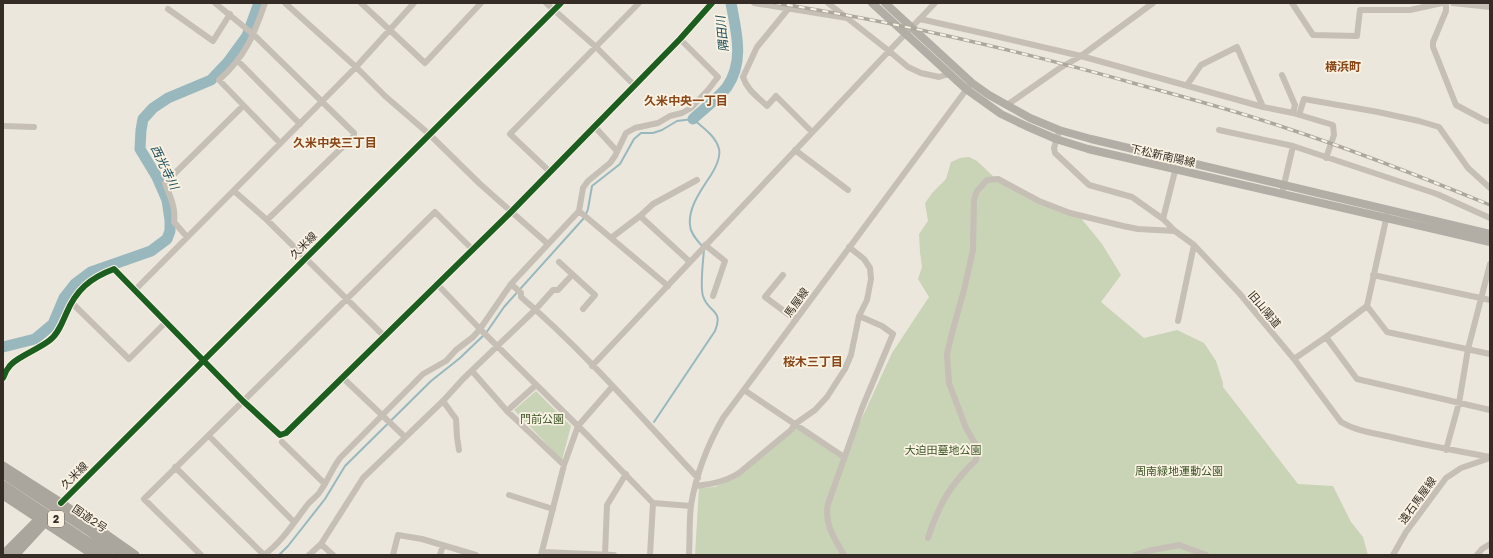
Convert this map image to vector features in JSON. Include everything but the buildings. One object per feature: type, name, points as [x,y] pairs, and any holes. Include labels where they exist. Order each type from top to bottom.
[{"type":"highway","name":"2","points":[[3,466],[60,503],[123,551],[135,555]]},
{"type":"highway","name":"国道2号","points":[[3,474],[89,531],[123,551]]},
{"type":"highway","name":"国道2号","points":[[3,484],[108,555]]},
{"type":"highway","name":"2","points":[[3,495],[94,555]]},
{"type":"highway","points":[[3,555],[60,503]]},
{"type":"highway","points":[[15,555],[42,520]]},
{"type":"main road","name":"下松新南陽線","points":[[872,3],[908,30],[1001,114],[1056,139],[1088,149],[1282,194],[1490,234]]},
{"type":"main road","name":"下松新南陽線","points":[[885,3],[948,74],[1030,118],[1059,130],[1091,139],[1285,184],[1490,242]]},
{"type":"street","points":[[215,3],[254,35],[354,133],[354,136],[267,220]]},
{"type":"street","points":[[265,3],[254,35],[238,61],[219,80],[280,143]]},
{"type":"street","points":[[285,3],[356,67],[385,96],[429,134],[480,184],[548,244]]},
{"type":"street","points":[[361,3],[425,63],[481,3]]},
{"type":"street","points":[[135,290],[356,67],[414,3]]},
{"type":"street","points":[[546,3],[596,47],[634,86]]},
{"type":"street","name":"久米線","points":[[60,503],[561,3]]},
{"type":"street","points":[[549,171],[510,134],[639,3]]},
{"type":"street","points":[[3,378],[9,365],[51,340],[58,331],[71,302],[91,280],[100,274],[114,269],[243,401],[280,434],[286,433],[511,212],[549,171],[680,39],[712,3]]},
{"type":"street","points":[[754,3],[848,18]]},
{"type":"street","points":[[793,3],[757,47],[743,77],[745,84],[749,89],[767,106],[776,96],[812,132]]},
{"type":"street","points":[[828,3],[889,50],[908,67],[921,73],[939,77],[948,74]]},
{"type":"street","points":[[592,366],[935,3]]},
{"type":"street","points":[[1007,105],[1060,68],[1081,56],[1153,3]]},
{"type":"street","points":[[1292,3],[1313,35],[1357,36],[1360,10],[1410,10],[1442,3]]},
{"type":"street","points":[[1446,3],[1446,11],[1433,42],[1433,47],[1456,105],[1486,121],[1490,121]]},
{"type":"street","points":[[1453,3],[1490,7]]},
{"type":"street","points":[[168,9],[213,41],[230,14]]},
{"type":"street","points":[[920,19],[1081,56],[1333,125],[1334,135],[1327,156]]},
{"type":"street","points":[[175,467],[264,555],[273,548],[302,514],[309,503],[320,492],[333,467],[340,458],[423,374],[446,361],[480,329],[511,284],[579,211],[583,188],[588,181],[610,163],[626,133],[635,128],[658,123],[670,116],[682,113],[691,108],[708,90],[718,77],[680,39]]},
{"type":"street","points":[[1187,85],[1202,65],[1237,47],[1263,107]]},
{"type":"street","points":[[238,61],[300,124]]},
{"type":"street","points":[[1282,75],[1295,105],[1296,114]]},
{"type":"street","name":"馬屋線","points":[[689,555],[691,506],[698,478],[714,432],[969,86]]},
{"type":"street","points":[[1296,114],[1304,99],[1385,114],[1439,127],[1468,168],[1490,188]]},
{"type":"street","points":[[187,237],[174,222],[174,205],[165,183],[243,106]]},
{"type":"street","points":[[3,126],[34,127]]},
{"type":"street","points":[[594,126],[616,150]]},
{"type":"street","name":"旧山陽道","points":[[1059,130],[1054,148],[1055,153],[1089,185],[1132,197],[1163,219],[1175,231],[1194,245],[1240,294],[1294,359],[1341,422],[1348,426],[1366,431],[1446,450],[1490,457]]},
{"type":"street","points":[[1219,130],[1293,146],[1327,156],[1437,194],[1490,218]]},
{"type":"street","points":[[1282,194],[1293,146]]},
{"type":"street","points":[[795,150],[848,190]]},
{"type":"street","points":[[1163,219],[1178,159]]},
{"type":"street","points":[[928,538],[935,518],[948,491],[959,476],[976,460],[977,456],[977,447],[966,428],[955,401],[949,383],[947,369],[948,346],[964,290],[973,250],[974,200],[977,191],[986,180],[998,179],[1039,201],[1070,213],[1138,229],[1175,231]]},
{"type":"street","points":[[611,238],[653,204],[697,180]]},
{"type":"street","points":[[234,191],[267,220],[384,336]]},
{"type":"street","points":[[579,211],[668,286]]},
{"type":"street","points":[[201,555],[144,499],[319,327],[346,298],[435,212],[472,249]]},
{"type":"street","points":[[1294,359],[1367,306],[1387,213]]},
{"type":"street","points":[[640,216],[690,262]]},
{"type":"street","points":[[705,245],[725,261],[713,296]]},
{"type":"street","points":[[1178,321],[1194,245]]},
{"type":"street","points":[[696,486],[714,484],[732,478],[791,430],[795,424],[815,410],[836,384],[851,355],[859,316],[867,300],[871,279],[870,268],[864,259],[849,247]]},
{"type":"street","points":[[559,262],[595,295],[583,309]]},
{"type":"street","points":[[1446,450],[1459,403],[1468,349],[1490,264]]},
{"type":"street","points":[[308,555],[321,544],[363,478],[536,309],[553,290],[558,290],[572,275]]},
{"type":"street","points":[[783,275],[765,297],[796,320]]},
{"type":"street","points":[[1374,275],[1490,300]]},
{"type":"street","points":[[437,284],[480,329],[498,345],[626,474],[653,504],[691,506]]},
{"type":"street","points":[[511,284],[521,293],[521,297],[536,309],[592,366],[698,478]]},
{"type":"street","points":[[71,302],[129,359],[166,322]]},
{"type":"street","points":[[1367,306],[1386,332],[1490,354]]},
{"type":"street","points":[[844,555],[831,533],[826,515],[830,497],[862,408],[893,334],[882,326],[859,316]]},
{"type":"street","points":[[1326,337],[1357,379],[1490,410]]},
{"type":"street","points":[[472,371],[507,411],[564,465]]},
{"type":"street","points":[[343,378],[405,437]]},
{"type":"street","points":[[507,411],[536,385]]},
{"type":"street","points":[[612,387],[578,426],[564,465],[541,553],[614,555]]},
{"type":"street","points":[[744,390],[844,457]]},
{"type":"street","points":[[443,401],[456,420],[459,450]]},
{"type":"street","points":[[209,436],[294,522]]},
{"type":"street","points":[[282,442],[325,484]]},
{"type":"street","name":"遠石馬屋線","points":[[1393,555],[1406,532],[1446,478],[1461,468],[1490,457]]},
{"type":"street","points":[[605,555],[607,504],[626,474]]},
{"type":"street","points":[[509,495],[553,509]]},
{"type":"street","points":[[650,555],[653,504]]},
{"type":"street","points":[[393,555],[398,535],[422,539],[476,555]]},
{"type":"street","points":[[321,544],[333,555]]},
{"type":"street","points":[[1478,555],[1482,549],[1490,544]]},
{"type":"street","points":[[440,555],[443,545]]},
{"type":"street","points":[[1135,555],[1179,545],[1206,555]]},
{"type":"street","points":[[118,555],[123,551]]},
{"type":"green space","points":[[969,157],[977,161],[995,178],[1080,217],[1102,244],[1121,275],[1101,302],[1144,338],[1177,330],[1204,343],[1216,361],[1223,387],[1298,484],[1333,486],[1351,522],[1363,537],[1368,555],[695,555],[699,488],[715,487],[737,477],[795,426],[843,459],[892,353],[929,297],[918,279],[922,267],[919,234],[928,221],[925,203],[933,192],[946,179],[951,162],[960,158]]},
{"type":"green space","name":"門前公園","points":[[536,391],[571,426],[562,460],[514,410]]},
{"type":"waterway","name":"西光寺川","points":[[3,347],[35,339],[53,324],[64,298],[75,284],[91,272],[151,251],[167,239],[170,231],[167,200],[157,177],[140,149],[143,119],[153,108],[168,98],[211,80],[228,62],[247,36],[259,3]]},
{"type":"waterway","name":"隅田川","points":[[693,119],[727,87],[733,77],[736,67],[738,46],[731,3]]},
{"type":"waterway","points":[[586,214],[592,186],[620,164],[634,139],[641,133],[653,133],[662,130],[677,121],[693,119],[712,136],[719,149],[719,159],[716,166],[696,198],[691,212],[691,231],[702,246]]},
{"type":"waterway","points":[[279,555],[288,546],[325,499],[345,466],[431,381],[460,358],[486,333],[504,307],[584,218]]},
{"type":"waterway","points":[[654,422],[715,331],[718,319],[705,301],[702,292],[704,250]]},
{"type":"railway","points":[[775,3],[867,19],[959,38],[1095,72],[1230,110],[1335,145],[1490,205]]},
{"type":"cycle path","points":[[61,503],[561,3]]},
{"type":"cycle path","points":[[3,378],[7,369],[16,360],[53,338],[60,328],[74,298],[85,286],[98,276],[114,269],[243,401],[280,435],[286,433],[511,212],[680,39],[712,3]]},
{"type":"district","name":"横浜町","points":[[1343,66]]},
{"type":"district","name":"久米中央一丁目","points":[[686,100]]},
{"type":"district","name":"久米中央三丁目","points":[[335,142]]},
{"type":"district","name":"桜木三丁目","points":[[813,361]]},
{"type":"park label","name":"大迫田墓地公園","points":[[943,449]]},
{"type":"park label","name":"周南緑地運動公園","points":[[1179,470]]}]
